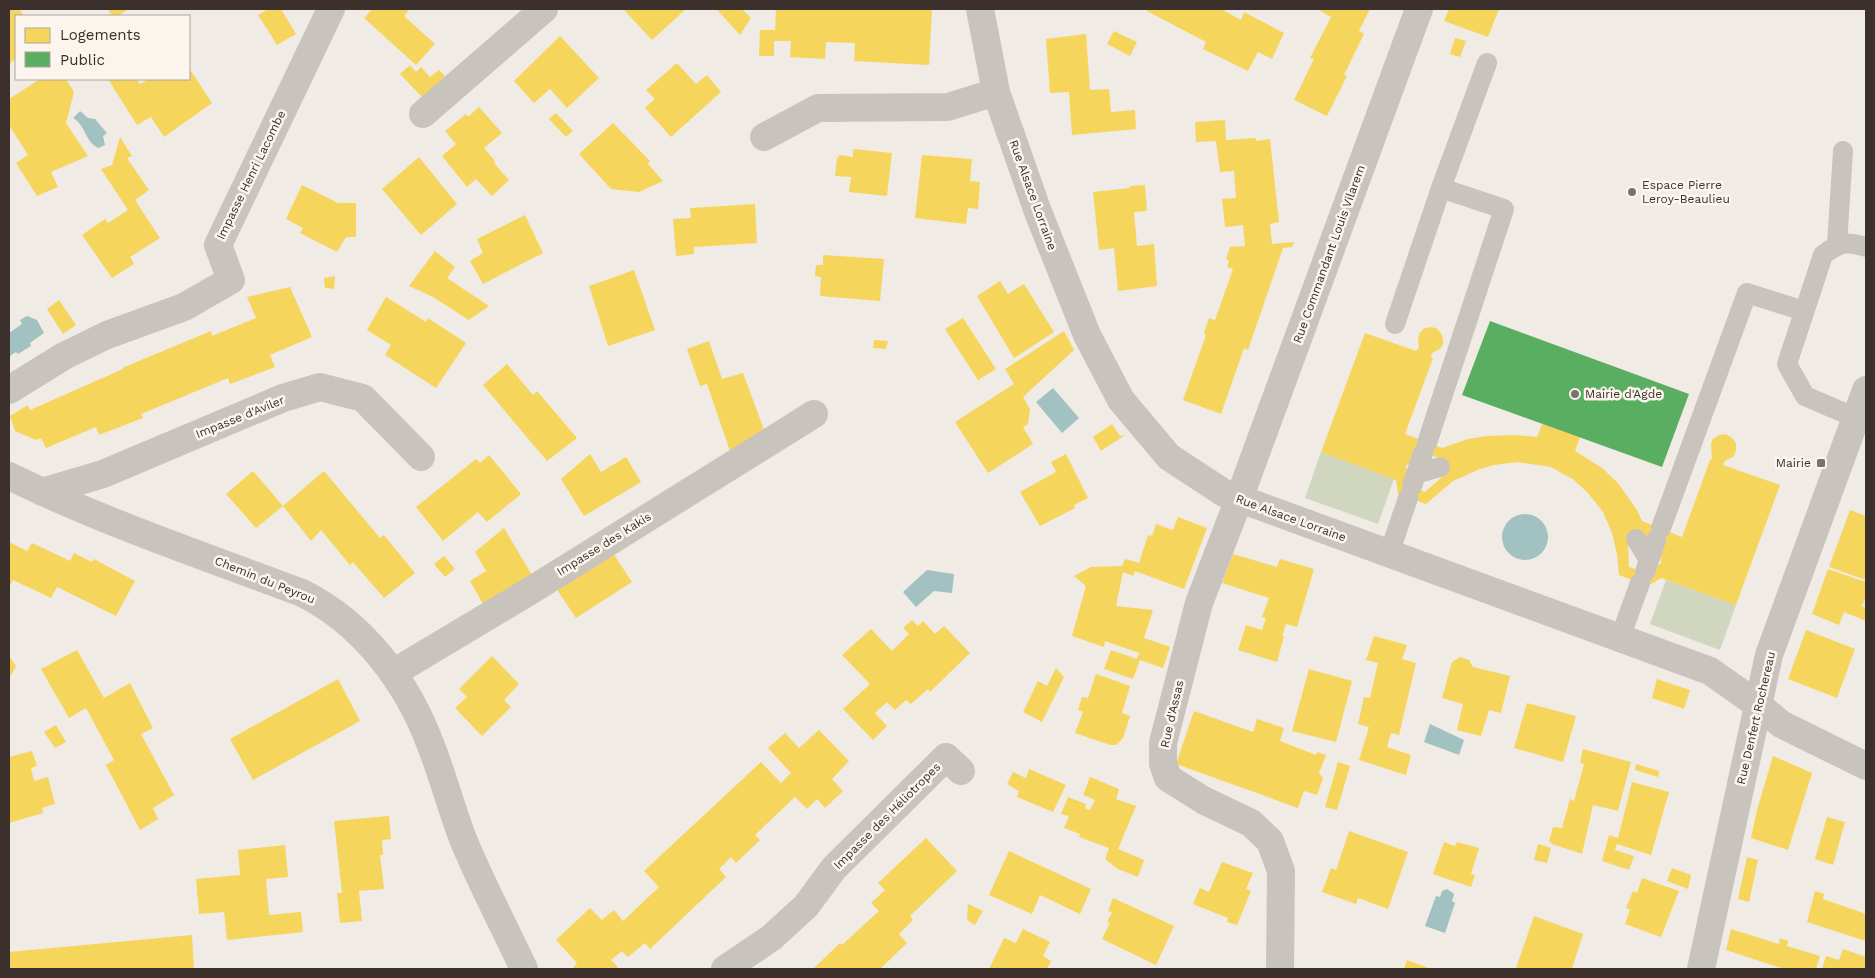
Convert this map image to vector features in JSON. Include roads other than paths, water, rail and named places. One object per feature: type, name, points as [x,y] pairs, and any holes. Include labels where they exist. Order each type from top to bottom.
[{"type":"street","name":"Impasse Henri Lacombe","points":[[9,390],[64,356],[107,334],[184,307],[231,280],[218,245],[331,9]]},
{"type":"street","points":[[423,114],[544,9]]},
{"type":"street","name":"Rue Alsace Lorraine","points":[[980,9],[996,92],[1038,212],[1087,335],[1121,400],[1169,457],[1224,493],[1239,499],[1710,671],[1781,724],[1866,766]]},
{"type":"street","name":"Rue Commandant Louis Vilarem","points":[[1239,499],[1419,9]]},
{"type":"street","points":[[764,137],[818,108],[948,107],[996,92]]},
{"type":"street","name":"Impasse d'Aviler","points":[[42,492],[103,474],[283,398],[320,387],[363,398],[421,457]]},
{"type":"street","name":"Rue Denfert Rochereau","points":[[1701,969],[1770,655],[1866,390]]},
{"type":"street","name":"Impasse des Kakis","points":[[393,673],[530,591],[559,571],[814,414]]},
{"type":"street","name":"Chemin du Peyrou","points":[[9,476],[42,492],[129,528],[302,593],[319,601],[358,632],[405,690],[431,744],[464,840],[524,969]]},
{"type":"street","name":"Rue d'Assas","points":[[1239,499],[1199,603],[1163,743],[1163,764],[1168,778],[1203,800],[1251,823],[1270,841],[1281,871],[1280,969]]},
{"type":"street","name":"Impasse des Héliotropes","points":[[725,969],[771,938],[806,906],[834,868],[946,757],[961,771]]},
{"type":"lane","points":[[1395,324],[1441,188],[1487,63]]},
{"type":"lane","points":[[1837,245],[1843,151]]},
{"type":"lane","points":[[1390,554],[1504,209],[1441,188]]},
{"type":"lane","points":[[1856,418],[1805,396],[1787,364],[1823,255],[1837,245],[1851,243],[1866,247]]},
{"type":"lane","points":[[1620,638],[1747,293],[1804,311]]},
{"type":"lane","points":[[1412,486],[1440,467]]},
{"type":"lane","points":[[1636,539],[1645,572]]},
{"type":"water","points":[[80,111],[88,118],[95,119],[107,133],[103,136],[105,145],[99,148],[94,146],[81,125],[73,118]]},
{"type":"water","points":[[27,316],[37,320],[44,333],[30,343],[31,346],[18,354],[16,352],[10,356],[9,333],[22,324],[20,320]]},
{"type":"water","points":[[1053,388],[1079,418],[1062,433],[1036,402]]},
{"type":"water","points":[[1525,514],[1538,518],[1544,524],[1548,537],[1544,550],[1538,556],[1525,560],[1512,556],[1506,550],[1502,537],[1506,524],[1512,518]]},
{"type":"water","points":[[927,570],[954,574],[952,593],[934,591],[916,607],[903,592]]},
{"type":"water","points":[[1430,724],[1464,740],[1459,755],[1424,742]]},
{"type":"water","points":[[1447,889],[1453,893],[1452,901],[1455,903],[1445,933],[1425,926],[1436,896],[1440,897],[1442,891]]},
{"type":"place","name":"Espace Pierre Leroy-Beaulieu","points":[[1632,192]]},
{"type":"place","name":"Mairie d'Agde","points":[[1575,394]]},
{"type":"place","name":"Mairie","points":[[1821,463]]}]
